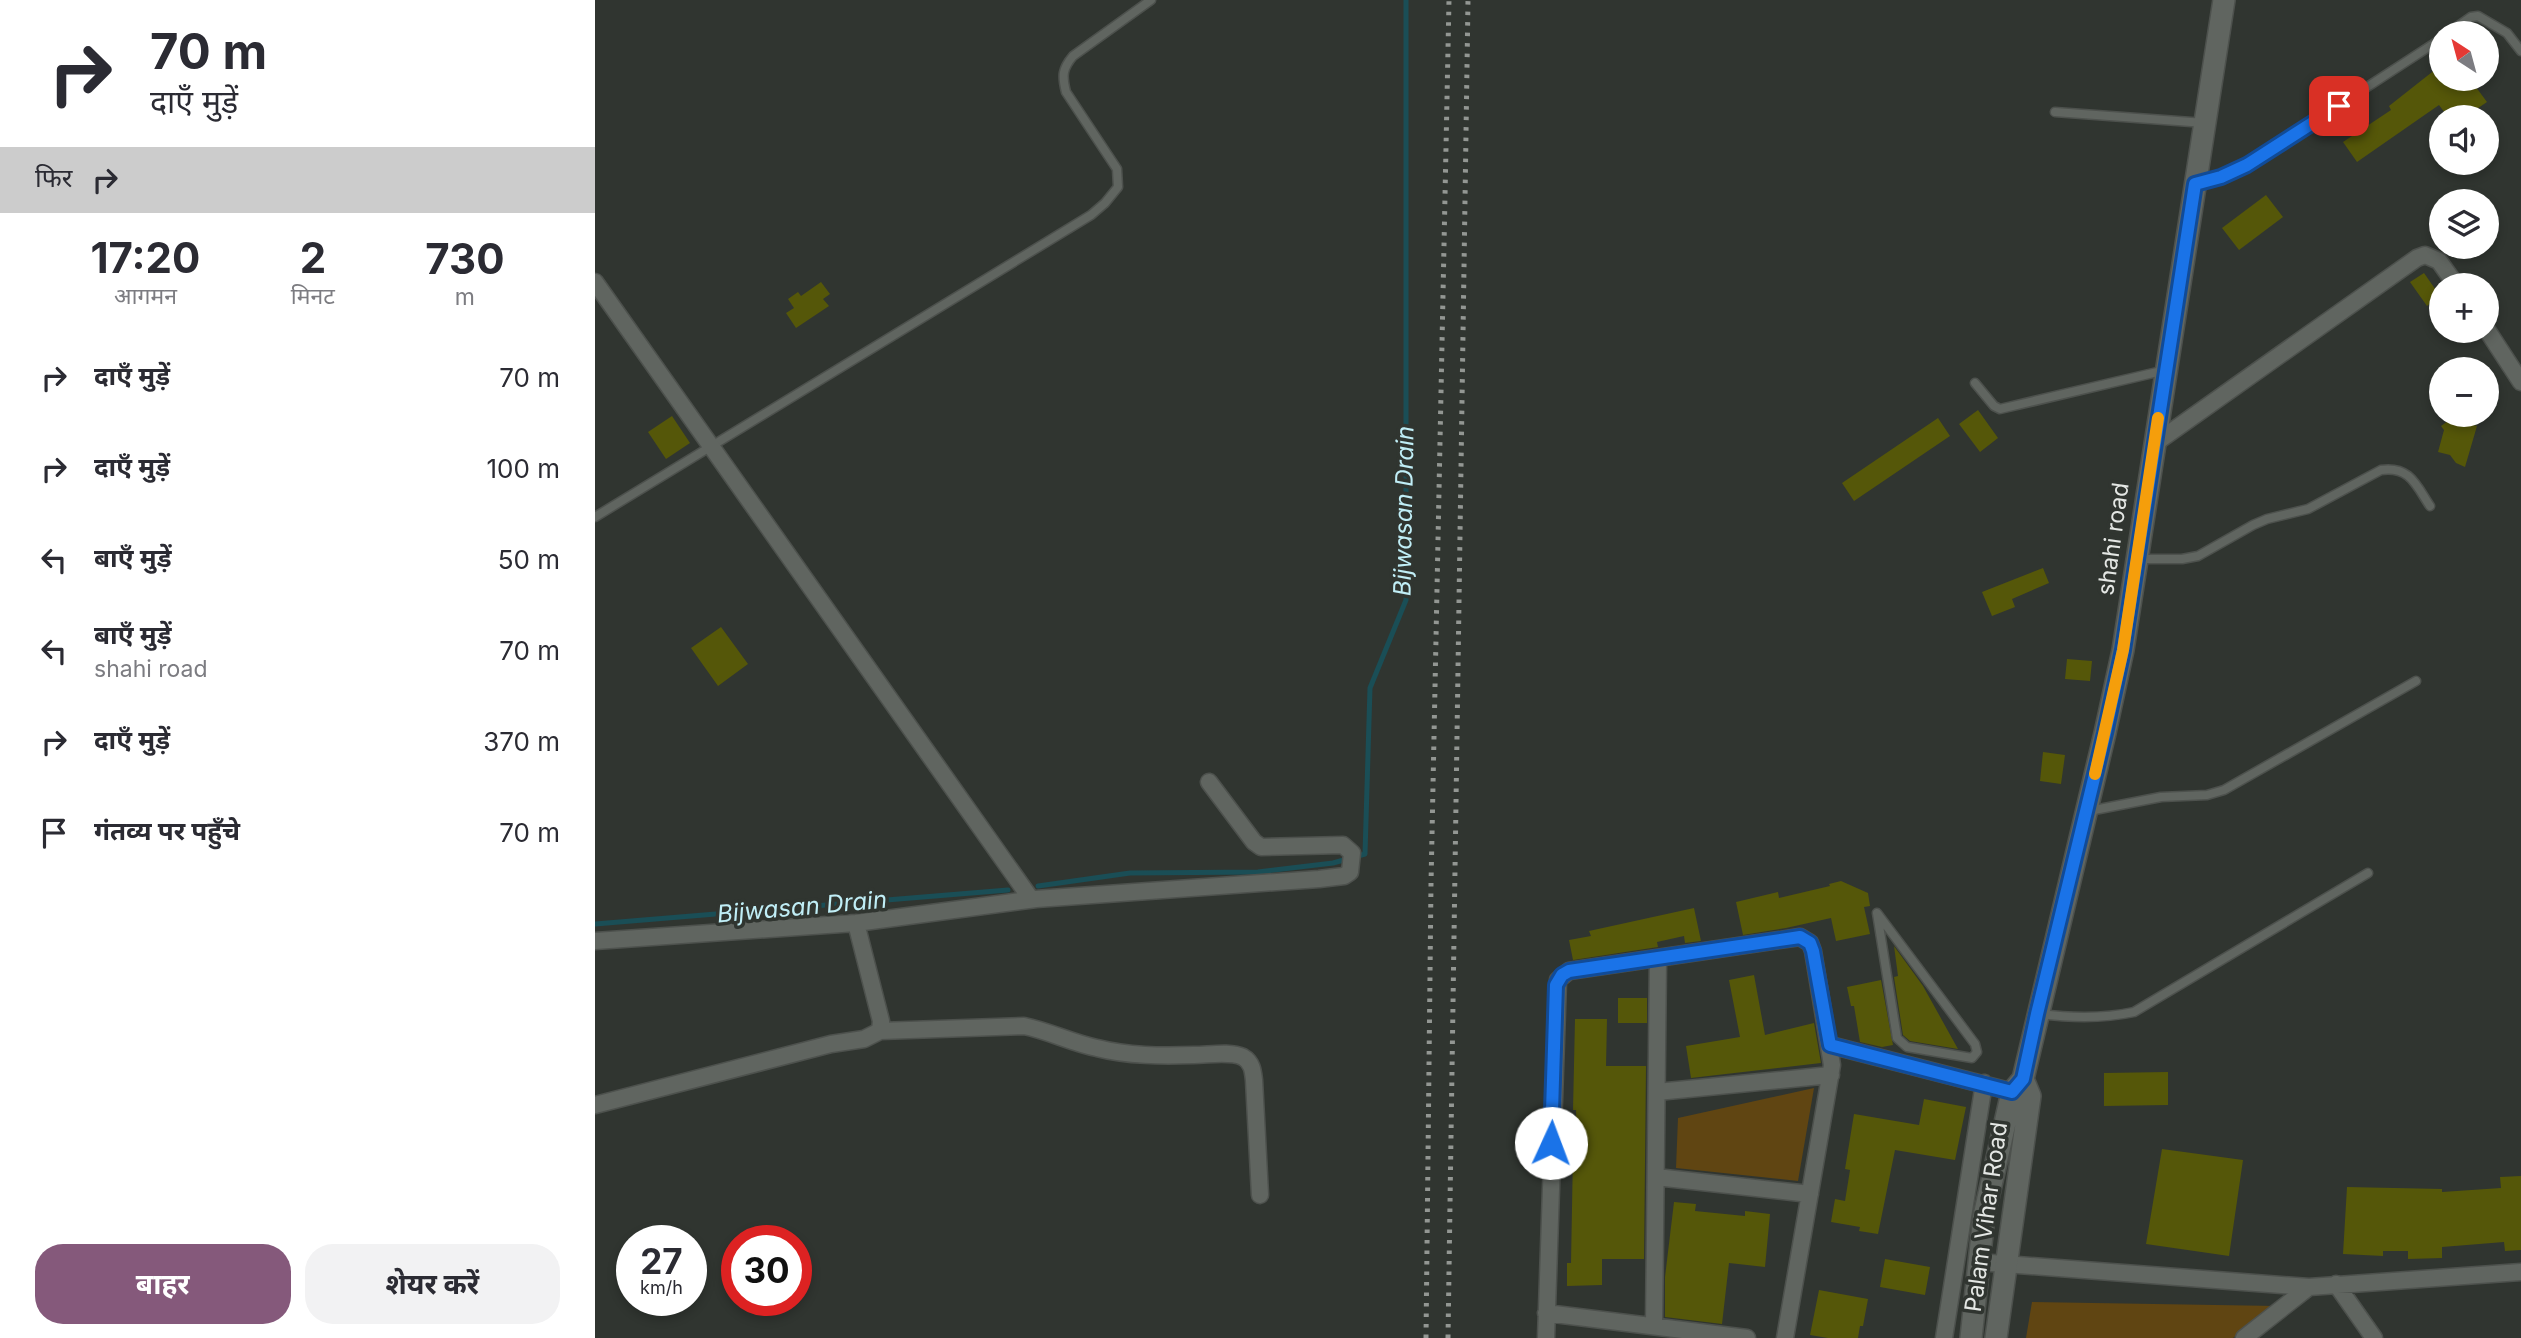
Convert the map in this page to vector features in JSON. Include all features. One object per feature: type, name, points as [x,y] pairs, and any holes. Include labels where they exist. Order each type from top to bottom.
[{"type":"street","name":"shahi road","points":[[2022,1089],[2037,1014],[2123,650],[2135,559],[2224,0]]},
{"type":"street","points":[[2154,444],[2417,258],[2425,255],[2439,261],[2448,273]]},
{"type":"street","points":[[595,282],[1031,899]]},
{"type":"street","points":[[2496,343],[2521,382]]},
{"type":"street","points":[[595,941],[856,923],[1031,899],[1344,876],[1350,872],[1352,857],[1349,848],[1338,845],[1261,847],[1254,842],[1209,782]]},
{"type":"street","points":[[856,923],[881,1021],[880,1031]]},
{"type":"street","points":[[1546,1338],[1558,980],[1569,971],[1800,937],[1805,939],[1813,951],[1830,1045],[1831,1075],[1784,1338]]},
{"type":"street","points":[[1654,1325],[1658,959]]},
{"type":"street","points":[[595,1105],[831,1044],[864,1039],[880,1031],[1024,1026],[1112,1051],[1148,1055],[1240,1056],[1247,1059],[1252,1067],[1260,1195]]},
{"type":"street","points":[[1830,1045],[1984,1083],[2022,1089]]},
{"type":"street","points":[[1657,1092],[1831,1075]]},
{"type":"street","points":[[1944,1338],[1984,1083]]},
{"type":"street","name":"Palam Vihar Road","points":[[1971,1338],[1985,1216],[2022,1089]]},
{"type":"street","name":"Palam Vihar Road","points":[[1996,1338],[2022,1089]]},
{"type":"street","points":[[1656,1177],[1810,1194]]},
{"type":"street","points":[[1978,1262],[2309,1287],[2521,1272]]},
{"type":"street","points":[[2336,1284],[2374,1338]]},
{"type":"street","points":[[2244,1338],[2309,1287]]},
{"type":"street","points":[[1546,1313],[1747,1338]]},
{"type":"lane","points":[[595,517],[1091,215],[1105,203],[1118,187],[1117,169],[1066,92],[1062,78],[1064,66],[1073,56],[1151,0]]},
{"type":"lane","points":[[2466,21],[2478,16],[2487,21]]},
{"type":"lane","points":[[2499,28],[2507,33],[2521,51]]},
{"type":"lane","points":[[2195,184],[2221,177],[2247,165],[2429,47]]},
{"type":"lane","points":[[2055,112],[2205,123]]},
{"type":"lane","points":[[1975,383],[1994,406],[2000,409],[2165,370]]},
{"type":"lane","points":[[2135,559],[2182,559],[2198,556],[2253,525],[2308,509],[2381,470],[2394,468],[2404,472],[2430,506]]},
{"type":"lane","points":[[2086,812],[2161,797],[2207,795],[2224,790],[2416,681]]},
{"type":"lane","points":[[2037,1014],[2080,1018],[2119,1016],[2134,1012],[2368,873]]},
{"type":"lane","points":[[1877,913],[1975,1044],[1977,1052],[1972,1058],[1959,1058],[1907,1047],[1897,1038],[1877,913]]},
{"type":"lane","points":[[1955,1076],[1959,1058]]},
{"type":"shaded area","points":[[1814,1088],[1798,1181],[1676,1168],[1678,1118]]},
{"type":"shaded area","points":[[2032,1302],[2277,1306],[2233,1338],[2026,1338]]},
{"type":"building","points":[[2429,74],[2429,91],[2479,91],[2487,102],[2483,105],[2429,105],[2429,112],[2357,162],[2343,142],[2391,110],[2389,106]]},
{"type":"building","points":[[2266,195],[2283,217],[2239,250],[2222,228]]},
{"type":"building","points":[[2424,273],[2429,280],[2429,304],[2427,306],[2410,282]]},
{"type":"building","points":[[821,282],[830,294],[823,299],[829,306],[796,328],[786,313],[794,308],[788,299],[798,292],[801,296]]},
{"type":"building","points":[[1978,410],[1998,438],[1980,452],[1959,424]]},
{"type":"building","points":[[672,416],[690,443],[666,459],[648,432]]},
{"type":"building","points":[[1938,418],[1950,436],[1854,501],[1842,483]]},
{"type":"building","points":[[2442,427],[2477,427],[2465,467],[2456,463],[2450,455],[2438,452],[2444,430]]},
{"type":"building","points":[[2043,568],[2049,583],[2012,599],[2015,607],[1992,616],[1982,592]]},
{"type":"building","points":[[721,627],[748,664],[718,686],[691,648]]},
{"type":"building","points":[[2067,659],[2092,661],[2090,681],[2065,679]]},
{"type":"building","points":[[2043,752],[2065,755],[2061,784],[2040,781]]},
{"type":"building","points":[[1841,881],[1868,893],[1870,906],[1864,907],[1870,934],[1836,941],[1831,918],[1743,935],[1736,902],[1778,892],[1779,898]]},
{"type":"building","points":[[1694,908],[1701,941],[1685,943],[1684,936],[1657,942],[1658,947],[1573,960],[1569,940],[1591,936],[1589,931]]},
{"type":"building","points":[[1894,946],[1923,986],[1958,1049],[1910,1041],[1903,1035],[1894,977],[1898,976]]},
{"type":"building","points":[[1754,975],[1765,1035],[1814,1023],[1821,1063],[1691,1078],[1686,1046],[1740,1037],[1729,980]]},
{"type":"building","points":[[1881,980],[1893,1045],[1882,1047],[1860,1042],[1854,1006],[1851,1006],[1847,987]]},
{"type":"building","points":[[1618,998],[1647,998],[1647,1023],[1618,1023]]},
{"type":"building","points":[[1575,1019],[1607,1019],[1606,1066],[1646,1066],[1644,1259],[1602,1259],[1602,1285],[1567,1286],[1567,1263],[1571,1263],[1573,1152],[1577,1152],[1576,1110],[1573,1110]]},
{"type":"building","points":[[2168,1072],[2168,1105],[2104,1106],[2104,1073]]},
{"type":"building","points":[[1924,1099],[1966,1107],[1955,1160],[1895,1150],[1878,1234],[1859,1231],[1860,1227],[1831,1222],[1835,1199],[1845,1201],[1850,1170],[1845,1169],[1854,1114],[1919,1125]]},
{"type":"building","points":[[2162,1149],[2243,1160],[2229,1256],[2146,1244]]},
{"type":"building","points":[[2521,1176],[2521,1250],[2505,1251],[2504,1242],[2442,1247],[2442,1258],[2408,1259],[2408,1251],[2383,1251],[2383,1256],[2343,1254],[2347,1187],[2442,1189],[2442,1192],[2501,1188],[2500,1177]]},
{"type":"building","points":[[1674,1202],[1696,1204],[1695,1211],[1745,1216],[1745,1211],[1770,1214],[1765,1267],[1729,1263],[1722,1324],[1665,1317],[1665,1277]]},
{"type":"building","points":[[1885,1259],[1930,1267],[1925,1295],[1880,1287]]},
{"type":"building","points":[[1819,1290],[1868,1299],[1858,1338],[1810,1335]]},
{"type":"waterway","name":"Bijwasan Drain","points":[[1038,886],[1130,873],[1258,872],[1333,863],[1365,854],[1370,688],[1406,600],[1406,0]]},
{"type":"waterway","name":"Bijwasan Drain","points":[[595,924],[1008,890]]},
{"type":"railway","points":[[1426,1338],[1431,884],[1449,0]]},
{"type":"railway","points":[[1448,1338],[1468,0]]},
{"type":"slow traffic","points":[[2095,774],[2123,650],[2158,418]]},
{"type":"route","points":[[1551,1143],[1556,985],[1562,975],[1569,971],[1800,937],[1810,943],[1813,951],[1830,1045],[2012,1092],[2023,1079],[2123,650],[2195,184],[2233,173],[2339,106]]}]
